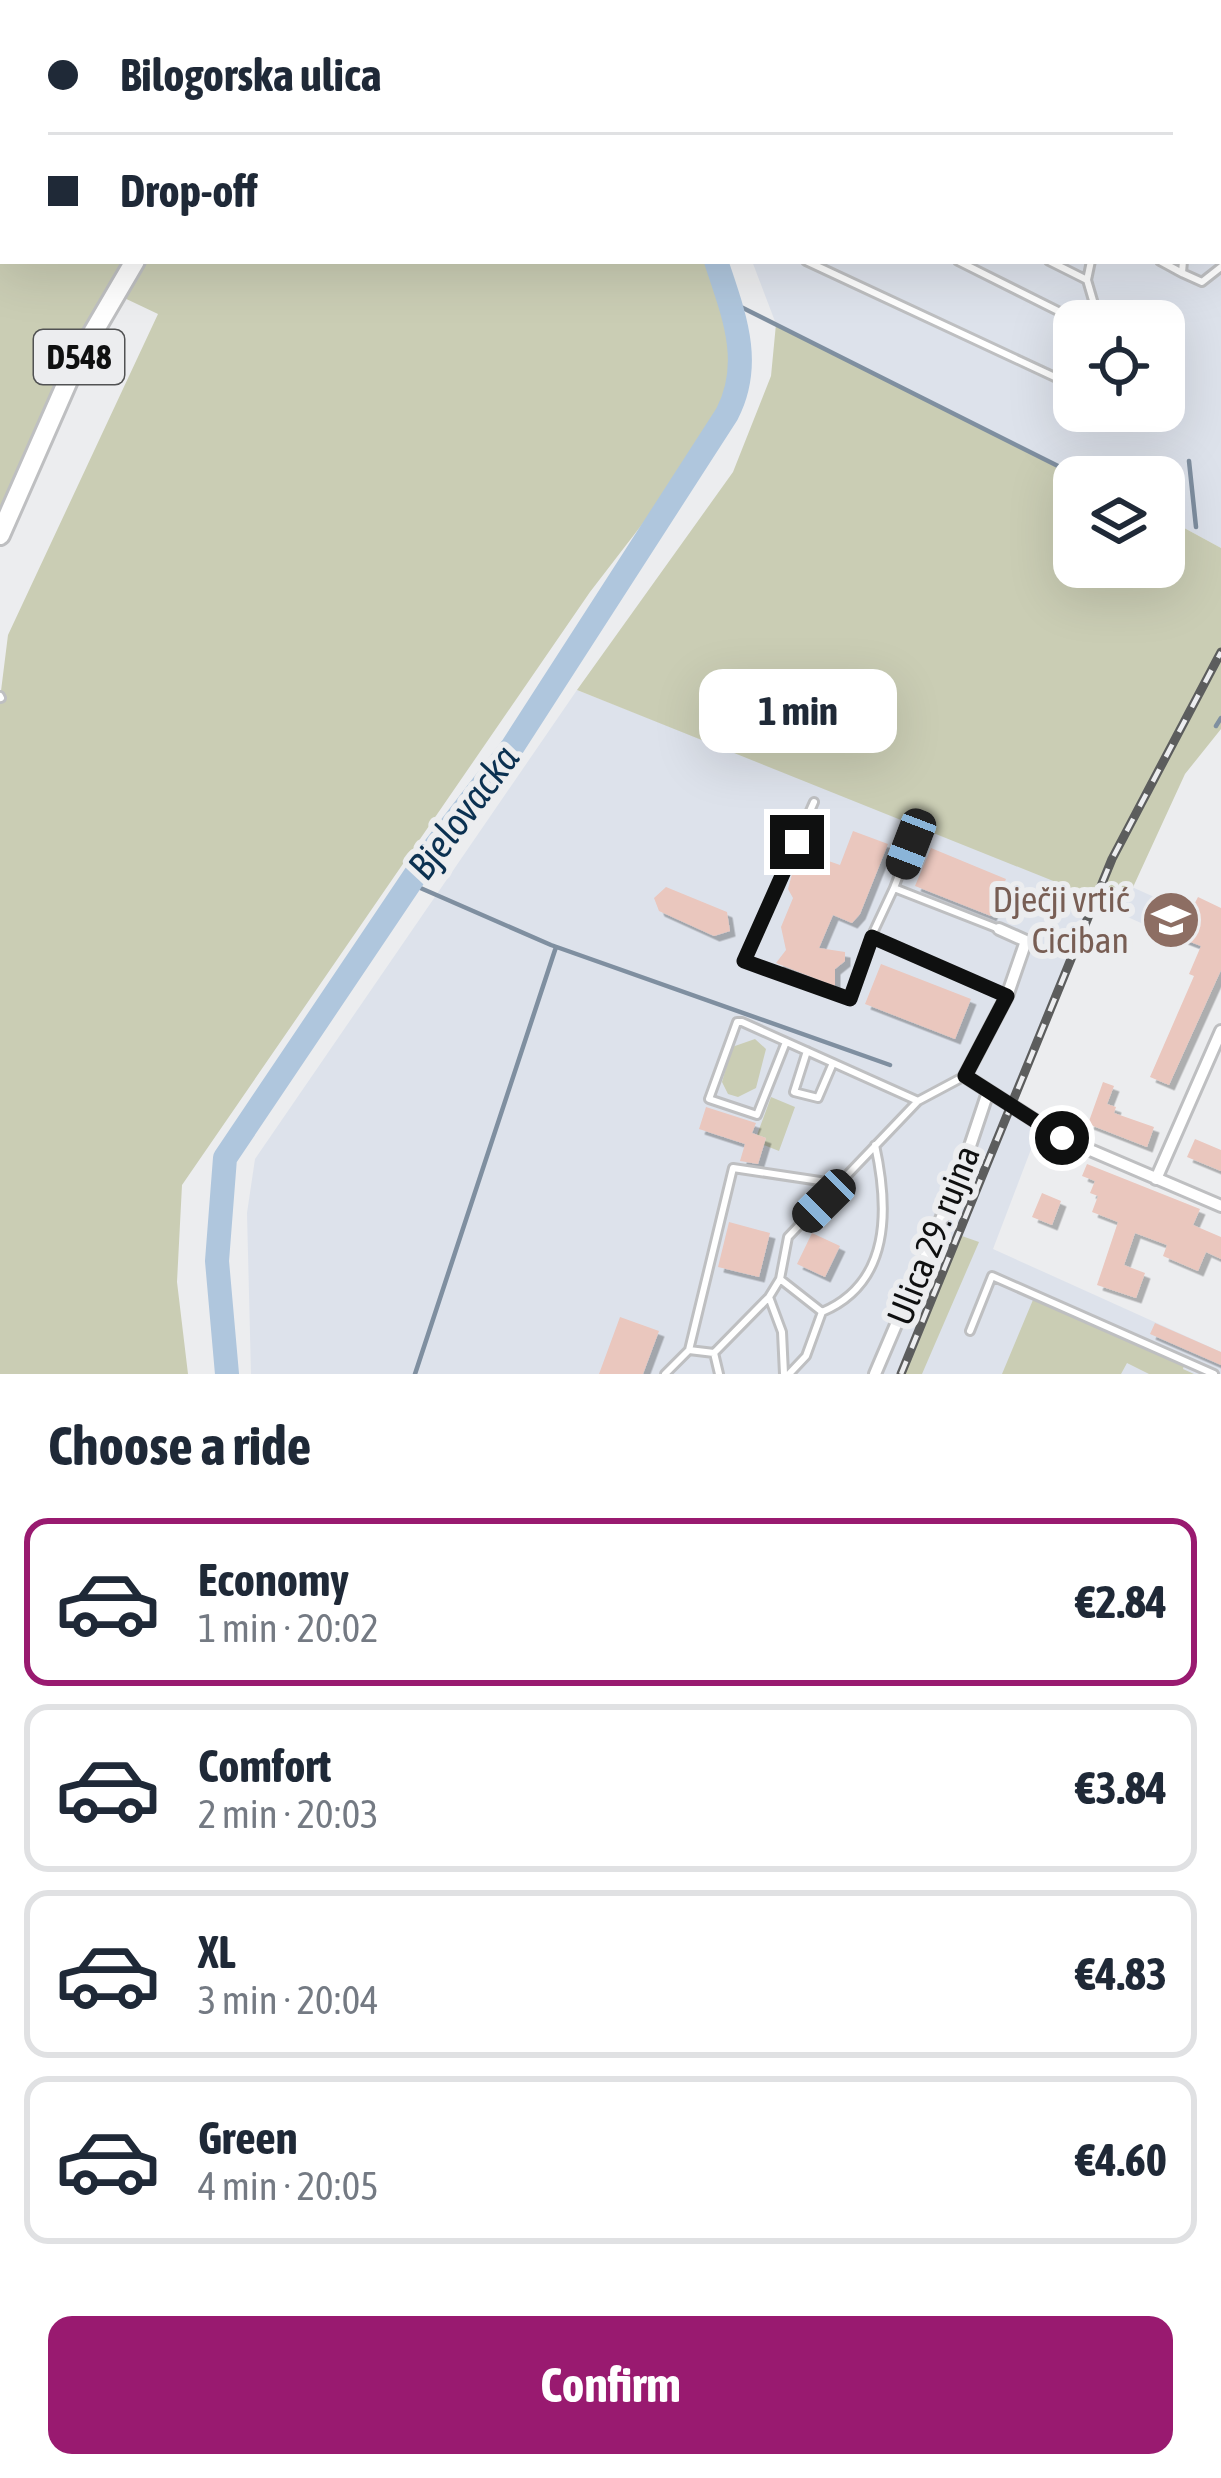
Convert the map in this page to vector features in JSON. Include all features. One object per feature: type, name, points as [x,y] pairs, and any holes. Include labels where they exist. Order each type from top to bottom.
[{"type":"main road","name":"D548","points":[[0,535],[77,360],[133,264]]},
{"type":"street","points":[[999,929],[1027,941],[1007,996],[965,1076],[987,1095],[1012,1103],[1062,1138],[1221,1206]]},
{"type":"street","points":[[1156,1179],[1221,1031]]},
{"type":"street","name":"Ulica 29. rujna","points":[[875,1374],[962,1171],[987,1095]]},
{"type":"lane","points":[[812,264],[1053,376]]},
{"type":"lane","points":[[964,264],[1053,308]]},
{"type":"lane","points":[[1055,264],[1087,280]]},
{"type":"lane","points":[[1090,264],[1087,280],[1093,300]]},
{"type":"lane","points":[[1166,264],[1202,282],[1221,267]]},
{"type":"lane","points":[[1182,273],[1183,264]]},
{"type":"lane","points":[[814,802],[744,961],[850,999],[911,844]]},
{"type":"lane","points":[[894,888],[999,929]]},
{"type":"lane","points":[[872,937],[1007,996]]},
{"type":"lane","points":[[787,1042],[757,1115],[709,1099],[737,1022],[787,1042],[918,1101]]},
{"type":"lane","points":[[807,1051],[794,1092],[818,1098],[833,1063]]},
{"type":"lane","points":[[714,1353],[769,1298],[781,1279],[788,1237],[918,1101],[965,1076]]},
{"type":"lane","points":[[786,1374],[806,1356],[822,1312],[847,1301],[880,1252],[885,1209],[875,1145]]},
{"type":"lane","points":[[665,1374],[689,1350],[733,1168],[840,1184]]},
{"type":"lane","points":[[970,1331],[992,1276],[1214,1374]]},
{"type":"lane","points":[[781,1279],[822,1312]]},
{"type":"lane","points":[[769,1298],[782,1332],[786,1374]]},
{"type":"lane","points":[[689,1350],[714,1353]]},
{"type":"lane","points":[[714,1353],[719,1374]]},
{"type":"shaded area","points":[[753,264],[1221,264],[1221,548],[1185,528],[1185,456],[1053,456],[1053,463],[776,324]]},
{"type":"shaded area","points":[[577,690],[1097,895],[1013,1103],[1041,1123],[993,1249],[1221,1352],[1221,1374],[251,1374],[247,1213],[255,1159]]},
{"type":"shaded area","name":"Dječji vrtić Ciciban","points":[[1132,887],[1221,927],[1221,959],[1121,914]]},
{"type":"green space","points":[[0,264],[717,264],[741,351],[738,392],[727,414],[590,592],[182,1185],[177,1282],[188,1374],[0,1374],[0,699],[8,635],[158,314],[118,295],[0,535]]},
{"type":"green space","points":[[776,324],[1053,463],[1053,588],[1185,588],[1185,528],[1221,548],[1221,729],[1185,774],[1123,909],[577,690],[733,472],[771,376]]},
{"type":"green space","points":[[755,1039],[766,1049],[756,1088],[738,1097],[728,1094],[722,1082],[732,1047]]},
{"type":"green space","points":[[771,1097],[795,1107],[779,1151],[764,1145],[766,1138],[757,1135]]},
{"type":"green space","points":[[959,1235],[979,1242],[922,1374],[901,1374]]},
{"type":"green space","points":[[1035,1295],[1185,1361],[1183,1369],[1194,1374],[1149,1374],[1127,1363],[1121,1374],[1002,1374]]},
{"type":"building","points":[[853,831],[888,844],[860,914],[852,923],[833,915],[819,948],[845,952],[845,961],[835,969],[835,986],[776,963],[786,950],[781,927],[793,898],[788,889],[795,863],[816,869],[820,858],[840,865]]},
{"type":"building","points":[[931,848],[1006,879],[991,916],[915,886]]},
{"type":"building","points":[[666,887],[727,912],[730,931],[714,936],[659,911],[654,898]]},
{"type":"building","points":[[1198,897],[1221,908],[1221,970],[1169,1085],[1150,1077],[1194,976],[1189,974],[1201,946],[1177,937]]},
{"type":"building","points":[[881,964],[971,999],[955,1039],[865,1004]]},
{"type":"building","points":[[1103,1082],[1114,1086],[1107,1104],[1116,1107],[1114,1113],[1154,1127],[1147,1147],[1088,1124]]},
{"type":"building","points":[[706,1107],[756,1123],[752,1133],[766,1138],[758,1164],[740,1161],[745,1144],[699,1129]]},
{"type":"building","points":[[1195,1139],[1221,1150],[1221,1171],[1187,1157]]},
{"type":"building","points":[[1087,1164],[1200,1209],[1193,1225],[1221,1237],[1221,1259],[1206,1252],[1198,1271],[1163,1256],[1167,1245],[1135,1233],[1124,1265],[1145,1273],[1136,1298],[1097,1285],[1118,1222],[1092,1212],[1098,1196],[1090,1193],[1095,1181],[1082,1176]]},
{"type":"building","points":[[1042,1193],[1061,1201],[1052,1225],[1032,1217]]},
{"type":"building","points":[[729,1222],[770,1233],[759,1277],[718,1267]]},
{"type":"building","points":[[812,1233],[840,1246],[825,1277],[797,1264]]},
{"type":"building","points":[[620,1317],[659,1331],[643,1374],[599,1374]]},
{"type":"building","points":[[1155,1323],[1221,1352],[1221,1365],[1150,1334]]},
{"type":"waterway","name":"Bjelovacka","points":[[227,1374],[217,1261],[225,1158],[428,856],[513,746],[727,414],[735,395],[740,356],[717,264]]},
{"type":"waterway","points":[[729,301],[1053,463]]},
{"type":"waterway","points":[[1189,461],[1196,527]]},
{"type":"waterway","points":[[1216,726],[1221,718]]},
{"type":"waterway","points":[[409,883],[551,945],[890,1065]]},
{"type":"waterway","points":[[415,1374],[556,947]]},
{"type":"railway","points":[[901,1374],[1112,859],[1221,652]]},
{"type":"place","name":"Dječji vrtić Ciciban","points":[[1171,920]]},
{"type":"route","points":[[797,842],[744,961],[850,999],[872,937],[1007,996],[965,1076],[987,1095],[1012,1103],[1062,1138]]}]
